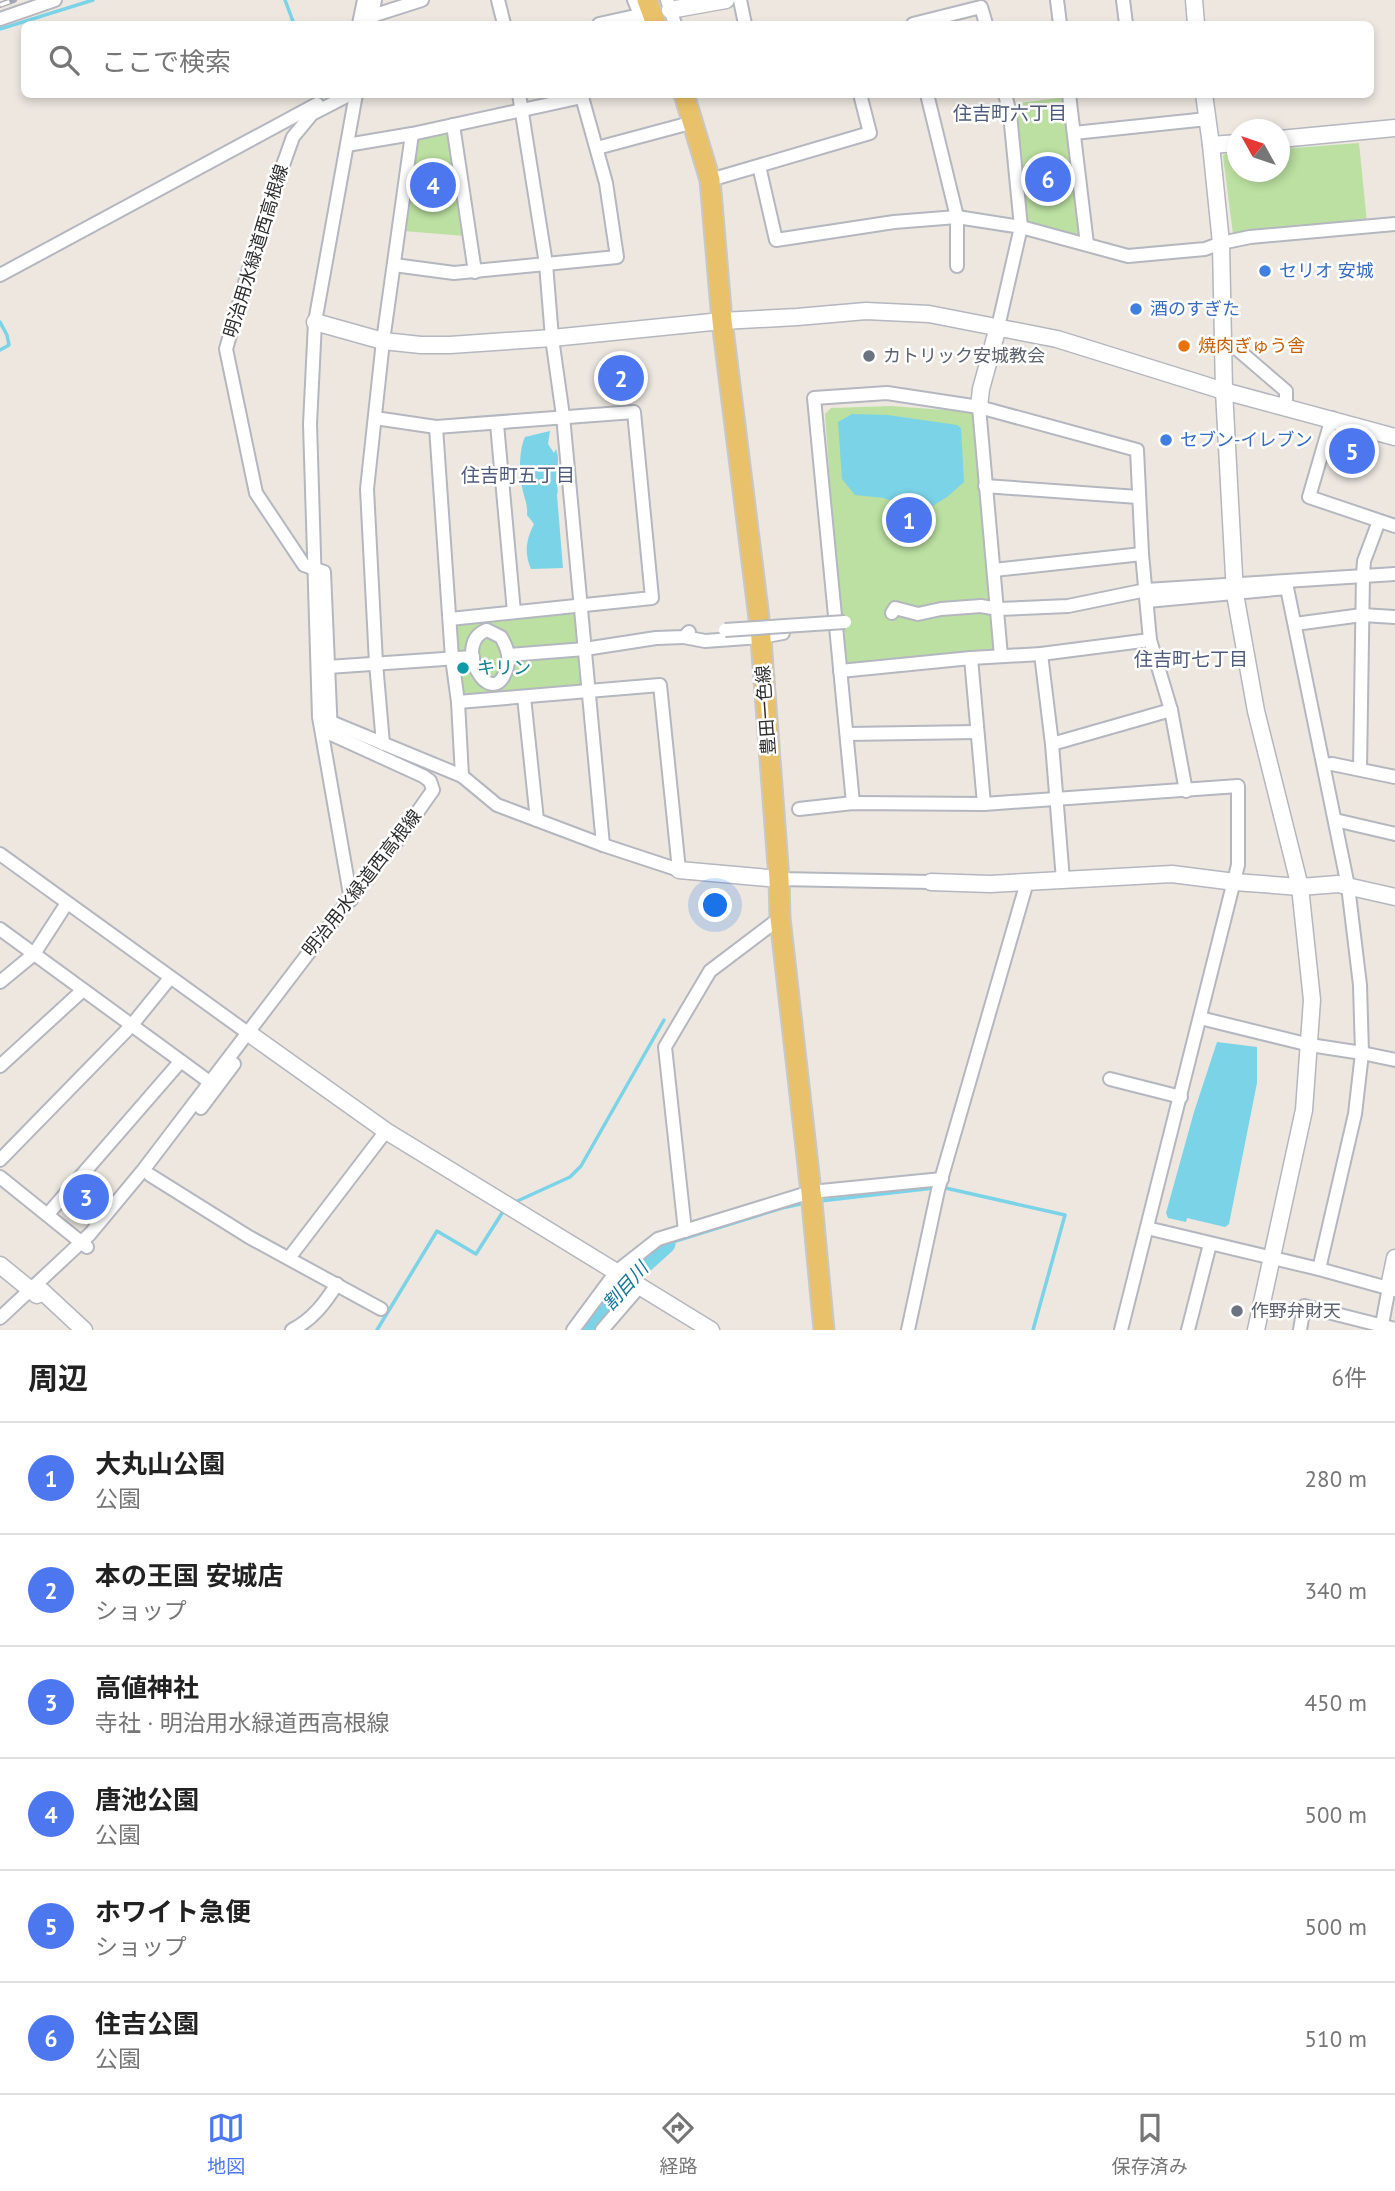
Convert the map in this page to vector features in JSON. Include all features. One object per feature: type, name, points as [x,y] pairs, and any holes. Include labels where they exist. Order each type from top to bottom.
[{"type":"main road","name":"豊田一色線","points":[[686,98],[710,180],[722,320],[761,637],[780,918],[824,1330]]},
{"type":"street","points":[[0,19],[55,0]]},
{"type":"street","points":[[360,21],[364,0]]},
{"type":"street","points":[[371,20],[375,0]]},
{"type":"street","points":[[371,20],[422,0]]},
{"type":"street","points":[[498,0],[503,21]]},
{"type":"street","points":[[617,21],[647,16],[634,0]]},
{"type":"street","points":[[671,12],[726,0]]},
{"type":"street","points":[[740,0],[744,21]]},
{"type":"street","points":[[1057,0],[1060,21]]},
{"type":"street","points":[[1123,0],[1126,21]]},
{"type":"street","points":[[1194,0],[1196,21]]},
{"type":"street","points":[[925,21],[981,7],[985,21]]},
{"type":"street","points":[[0,275],[328,98]]},
{"type":"street","name":"明治用水緑道西高根線","points":[[343,98],[312,114],[293,137],[262,224],[226,349],[256,493],[304,565],[324,572],[328,667],[325,719],[331,734],[424,776],[430,781],[433,790],[395,844],[387,850],[351,897]]},
{"type":"street","points":[[0,1327],[85,1245],[150,1174],[213,1085],[353,906],[325,719],[314,569],[310,424],[315,322],[355,98]]},
{"type":"street","points":[[520,98],[545,264],[563,416],[603,845]]},
{"type":"street","points":[[347,145],[412,134],[577,98]]},
{"type":"street","points":[[394,265],[454,273],[617,257],[606,183],[582,98]]},
{"type":"street","points":[[710,180],[870,133],[861,98]]},
{"type":"street","points":[[928,98],[957,217],[957,266]]},
{"type":"street","points":[[1001,656],[979,407],[981,388],[1021,227],[1010,114],[1006,98]]},
{"type":"street","points":[[1070,98],[1087,244]]},
{"type":"street","points":[[1204,98],[1220,243],[1224,391],[1235,589],[1256,711],[1300,887],[1312,1000],[1308,1080],[1299,1138],[1256,1330]]},
{"type":"street","points":[[1074,133],[1207,119]]},
{"type":"street","points":[[597,148],[694,122]]},
{"type":"street","points":[[453,125],[475,272]]},
{"type":"street","points":[[1290,138],[1395,128]]},
{"type":"street","points":[[383,744],[367,489],[383,341],[412,134]]},
{"type":"street","points":[[1211,145],[1227,144]]},
{"type":"street","points":[[758,166],[776,240],[894,222],[957,217],[1021,227],[1128,256],[1205,249],[1250,237],[1395,224]]},
{"type":"street","points":[[315,322],[383,341],[450,345],[552,338],[722,320],[866,311],[929,314],[1057,339],[1224,391],[1395,436]]},
{"type":"street","points":[[1223,344],[1237,349],[1286,391],[1286,407]]},
{"type":"street","points":[[853,803],[814,398],[887,393],[979,407],[1137,450],[1138,497],[1150,640],[1171,710],[1186,791]]},
{"type":"street","points":[[375,418],[436,427],[634,412],[652,598],[450,619]]},
{"type":"street","points":[[1332,418],[1309,496],[1395,526]]},
{"type":"street","points":[[497,424],[514,612]]},
{"type":"street","points":[[436,427],[462,776]]},
{"type":"street","points":[[985,486],[1138,497]]},
{"type":"street","points":[[1360,769],[1364,561],[1380,521]]},
{"type":"street","points":[[994,570],[1142,554]]},
{"type":"street","points":[[892,613],[895,608],[918,614],[981,606],[998,609],[1068,606],[1146,595],[1395,574]]},
{"type":"street","points":[[1235,589],[1287,589],[1348,886],[1360,985],[1362,1053],[1355,1114],[1320,1269]]},
{"type":"street","points":[[1295,624],[1362,615],[1395,617]]},
{"type":"street","points":[[725,630],[845,622]]},
{"type":"street","points":[[487,630],[501,637],[509,654],[500,682],[488,684],[481,679],[473,657],[478,635],[487,630]]},
{"type":"street","points":[[509,654],[585,649],[687,635],[705,641],[783,633]]},
{"type":"street","points":[[840,671],[1041,654],[1150,640]]},
{"type":"street","points":[[1041,654],[1052,744],[1063,880]]},
{"type":"street","points":[[328,667],[473,657]]},
{"type":"street","points":[[971,658],[984,804]]},
{"type":"street","points":[[458,702],[660,685],[679,870]]},
{"type":"street","points":[[524,697],[537,820]]},
{"type":"street","points":[[1052,744],[1171,710]]},
{"type":"street","points":[[325,719],[462,776],[496,804],[603,845],[679,870],[779,879],[989,884],[1172,874],[1300,887],[1348,886],[1395,897]]},
{"type":"street","points":[[847,734],[978,732]]},
{"type":"street","points":[[1324,765],[1332,764],[1395,777]]},
{"type":"street","points":[[799,809],[853,803],[984,804],[1238,786],[1238,865],[1235,882],[1121,1330]]},
{"type":"street","points":[[1335,820],[1395,834]]},
{"type":"street","points":[[0,854],[386,1131],[710,1330]]},
{"type":"street","points":[[908,1330],[940,1184],[1027,882]]},
{"type":"street","points":[[0,982],[34,954],[67,903]]},
{"type":"street","points":[[685,1231],[665,1047],[710,971],[780,918]]},
{"type":"street","points":[[0,929],[213,1085]]},
{"type":"street","points":[[0,1160],[131,1026],[170,978]]},
{"type":"street","points":[[0,1066],[83,990]]},
{"type":"street","points":[[1200,1018],[1310,1045],[1395,1060]]},
{"type":"street","points":[[48,1214],[180,1062]]},
{"type":"street","points":[[1110,1079],[1181,1097]]},
{"type":"street","points":[[85,1245],[213,1085]]},
{"type":"street","points":[[289,1258],[386,1131]]},
{"type":"street","points":[[150,1174],[249,1237],[382,1309]]},
{"type":"street","points":[[0,1177],[85,1245]]},
{"type":"street","points":[[572,1330],[616,1272],[658,1238],[811,1199],[940,1184]]},
{"type":"street","points":[[1147,1228],[1392,1289]]},
{"type":"street","points":[[1188,1330],[1210,1244]]},
{"type":"street","points":[[1300,1330],[1304,1306],[1386,1328],[1395,1258]]},
{"type":"street","points":[[0,1265],[83,1330]]},
{"type":"street","points":[[292,1330],[324,1306],[337,1284]]},
{"type":"street","points":[[602,1330],[636,1284]]},
{"type":"street","points":[[0,1318],[37,1292]]},
{"type":"green space","points":[[1066,98],[1084,240],[1024,224],[1013,104]]},
{"type":"green space","points":[[446,131],[449,133],[465,236],[403,231],[416,140],[420,136]]},
{"type":"green space","points":[[1359,143],[1367,223],[1233,234],[1223,156],[1227,154],[1227,182],[1290,182],[1290,148]]},
{"type":"green space","points":[[892,406],[970,412],[977,416],[996,649],[994,651],[848,665],[845,661],[825,414],[831,408]]},
{"type":"green space","points":[[574,612],[578,616],[584,683],[581,687],[464,697],[461,694],[454,625],[457,622]]},
{"type":"green space","points":[[83,1186],[109,1205],[101,1214],[87,1193],[79,1194],[78,1191]]},
{"type":"water","points":[[852,414],[888,415],[957,425],[961,428],[964,482],[926,510],[910,508],[884,498],[855,495],[842,479],[838,422]]},
{"type":"water","points":[[550,431],[548,444],[554,453],[556,449],[558,457],[556,478],[563,568],[531,569],[527,546],[534,524],[527,515],[521,481],[521,455],[525,437]]},
{"type":"water","points":[[1217,1042],[1257,1047],[1257,1083],[1229,1224],[1225,1227],[1187,1218],[1186,1222],[1168,1218],[1166,1213]]},
{"type":"waterway","points":[[26,21],[93,0]]},
{"type":"waterway","points":[[285,0],[293,21]]},
{"type":"waterway","points":[[0,29],[21,22]]},
{"type":"waterway","points":[[0,322],[9,345],[0,350]]},
{"type":"waterway","points":[[513,1203],[570,1177],[581,1166],[664,1020]]},
{"type":"waterway","points":[[941,1187],[1065,1215],[1033,1330]]},
{"type":"waterway","points":[[820,1201],[934,1188]]},
{"type":"waterway","points":[[666,1244],[805,1203]]},
{"type":"waterway","points":[[377,1330],[437,1231],[476,1254],[504,1210]]},
{"type":"waterway","name":"割目川","points":[[587,1330],[635,1272],[666,1244]]},
{"type":"railway","points":[[0,5],[14,0]]},
{"type":"place","name":"住吉公園","points":[[1048,179]]},
{"type":"place","name":"唐池公園","points":[[433,185]]},
{"type":"place","name":"セリオ 安城","points":[[1265,271]]},
{"type":"place","name":"酒のすぎた","points":[[1136,309]]},
{"type":"place","name":"焼肉ぎゅう舎","points":[[1184,346]]},
{"type":"place","name":"カトリック安城教会","points":[[869,356]]},
{"type":"place","name":"本の王国 安城店","points":[[621,378]]},
{"type":"place","name":"セブン-イレブン","points":[[1166,440]]},
{"type":"place","name":"ホワイト急便","points":[[1352,451]]},
{"type":"place","name":"大丸山公園","points":[[909,520]]},
{"type":"place","name":"キリン","points":[[463,668]]},
{"type":"place","name":"高値神社","points":[[86,1197]]},
{"type":"place","name":"作野弁財天","points":[[1237,1311]]},
{"type":"district","name":"住吉町六丁目","points":[[1010,113]]},
{"type":"district","name":"住吉町五丁目","points":[[518,475]]},
{"type":"district","name":"住吉町七丁目","points":[[1191,659]]}]
